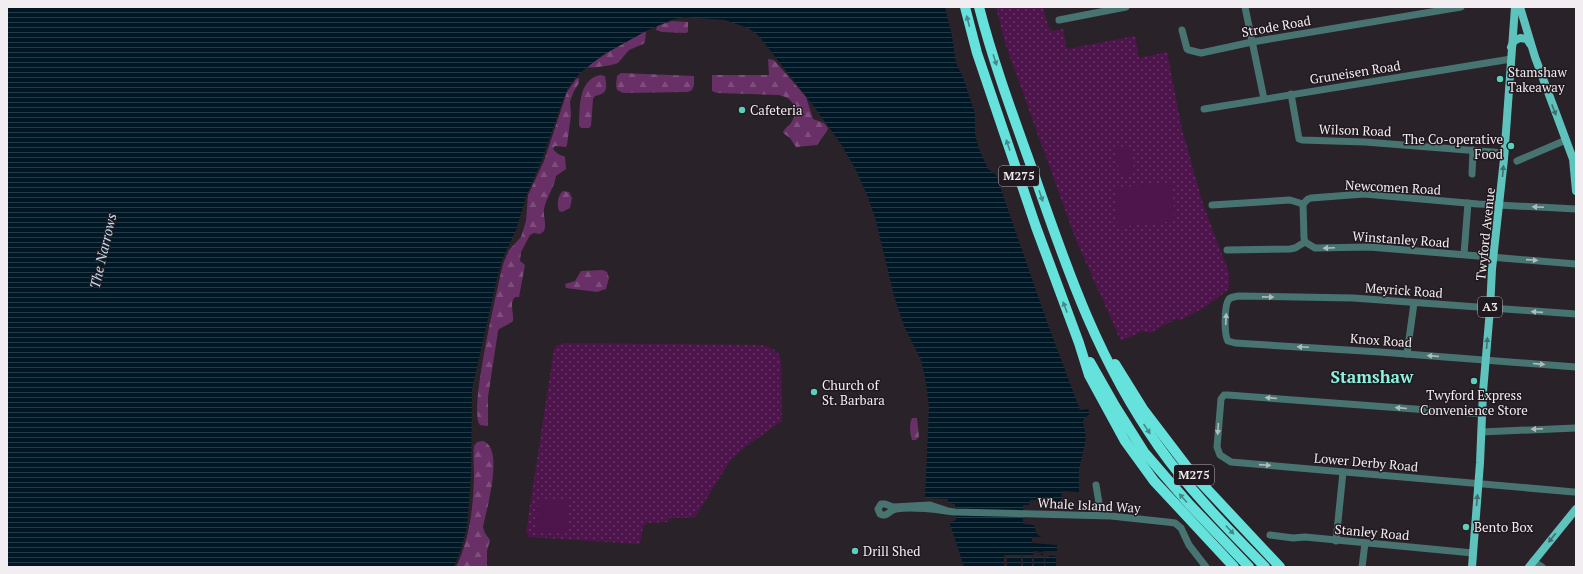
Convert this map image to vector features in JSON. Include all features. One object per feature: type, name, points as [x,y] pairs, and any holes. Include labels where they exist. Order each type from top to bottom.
[{"type":"highway","name":"M275","points":[[965,7],[977,53],[1033,219],[1079,343],[1089,375],[1125,441],[1154,481],[1234,567]]},
{"type":"highway","name":"M275","points":[[980,7],[983,23],[1014,119],[1051,225],[1094,334],[1118,383],[1154,440],[1175,469],[1265,567]]},
{"type":"highway","name":"M275","points":[[1094,334],[1143,409],[1177,454],[1223,507],[1280,567]]},
{"type":"highway","name":"M275","points":[[1079,343],[1114,406],[1144,452],[1189,504],[1249,567]]},
{"type":"highway","points":[[1223,556],[1224,567]]},
{"type":"main road","name":"Twyford Avenue","points":[[1472,567],[1479,484],[1482,414],[1492,269],[1505,153],[1515,7]]},
{"type":"main road","points":[[1520,7],[1531,44],[1566,140],[1574,153],[1576,191]]},
{"type":"main road","points":[[1511,48],[1514,41],[1522,38],[1527,39],[1531,44]]},
{"type":"main road","points":[[1531,564],[1576,509]]},
{"type":"street","points":[[1059,20],[1126,7]]},
{"type":"street","points":[[1245,7],[1264,99]]},
{"type":"street","name":"Strode Road","points":[[1193,51],[1201,53],[1252,42],[1461,7]]},
{"type":"street","points":[[1182,30],[1186,47],[1193,51]]},
{"type":"street","points":[[1182,53],[1193,51]]},
{"type":"street","name":"Gruneisen Road","points":[[1204,109],[1511,59]]},
{"type":"street","name":"Wilson Road","points":[[1291,94],[1299,139],[1302,140],[1365,142],[1505,153]]},
{"type":"street","points":[[1517,161],[1566,140]]},
{"type":"street","points":[[1472,174],[1473,150]]},
{"type":"street","name":"Newcomen Road","points":[[1303,204],[1311,198],[1364,194],[1468,203],[1576,209]]},
{"type":"street","points":[[1212,205],[1290,200],[1303,204],[1305,242],[1295,248],[1290,249],[1227,250]]},
{"type":"street","points":[[1464,254],[1468,203]]},
{"type":"street","name":"Winstanley Road","points":[[1305,242],[1315,248],[1359,247],[1464,254],[1494,258],[1576,264]]},
{"type":"street","name":"Meyrick Road","points":[[1230,299],[1238,296],[1336,297],[1576,314]]},
{"type":"street","name":"Knox Road","points":[[1230,299],[1227,305],[1225,333],[1227,339],[1232,342],[1576,367]]},
{"type":"street","points":[[1407,354],[1414,303]]},
{"type":"street","name":"Lower Derby Road","points":[[1482,414],[1234,395],[1224,396],[1220,400],[1217,447],[1220,455],[1227,461],[1237,463],[1574,492]]},
{"type":"street","points":[[1481,432],[1576,428]]},
{"type":"street","points":[[1336,541],[1343,472]]},
{"type":"street","points":[[1096,485],[1101,515]]},
{"type":"street","points":[[930,505],[948,511],[926,508],[889,509],[901,506],[930,505]]},
{"type":"street","name":"Whale Island Way","points":[[948,511],[1101,515],[1175,523],[1181,528],[1189,545],[1206,567]]},
{"type":"street","name":"Stanley Road","points":[[1270,535],[1473,553]]},
{"type":"street","points":[[1362,567],[1365,543]]},
{"type":"street","points":[[1531,564],[1542,567]]},
{"type":"shaded area","points":[[996,7],[1043,7],[1049,28],[1053,31],[1063,29],[1067,49],[1135,36],[1139,58],[1167,52],[1182,129],[1203,204],[1229,273],[1229,289],[1205,307],[1179,321],[1177,318],[1150,333],[1143,331],[1121,341],[1076,240],[1005,43]]},
{"type":"shaded area","points":[[1129,146],[1135,173],[1120,176],[1115,148]]},
{"type":"shaded area","points":[[1172,182],[1175,221],[1118,227],[1115,188]]},
{"type":"shaded area","points":[[565,343],[766,346],[776,351],[781,360],[782,421],[745,447],[730,461],[695,517],[669,518],[668,522],[647,523],[643,527],[640,544],[529,537],[526,532],[554,349],[557,345]]},
{"type":"shaded area","points":[[538,500],[568,500],[567,533],[537,532]]},
{"type":"green space","points":[[672,21],[688,22],[688,32],[662,32],[656,30],[657,26]]},
{"type":"green space","points":[[646,31],[645,42],[629,50],[618,63],[607,66],[587,67],[608,52]]},
{"type":"green space","points":[[768,59],[774,60],[806,97],[813,119],[824,123],[828,128],[817,145],[796,147],[790,138],[783,133],[791,123],[795,113],[794,105],[788,98],[778,95],[717,93],[712,91],[712,75],[769,75]]},
{"type":"green space","points":[[621,73],[694,76],[694,85],[692,90],[688,92],[623,93],[617,90],[616,85],[617,76]]},
{"type":"green space","points":[[600,75],[605,76],[606,90],[595,96],[593,99],[591,126],[589,128],[581,128],[579,125],[580,103],[584,88],[588,82]]},
{"type":"green space","points":[[579,78],[579,83],[570,101],[571,115],[567,145],[566,147],[555,146],[553,149],[558,154],[565,157],[566,169],[556,176],[554,185],[545,205],[544,231],[540,234],[534,233],[530,235],[521,252],[520,261],[525,265],[519,297],[515,297],[512,302],[513,321],[498,331],[488,397],[488,424],[487,426],[480,425],[477,415],[481,374],[490,322],[503,264],[509,250],[521,237],[526,221],[528,195],[544,161],[567,92],[576,79]]},
{"type":"green space","points":[[563,191],[569,192],[572,198],[570,208],[562,212],[559,211],[558,203],[560,195]]},
{"type":"green space","points":[[603,270],[607,272],[609,278],[606,289],[597,292],[566,288],[565,284],[575,281],[581,271]]},
{"type":"green space","points":[[912,418],[917,418],[919,437],[916,440],[912,440],[910,426]]},
{"type":"green space","points":[[483,441],[489,446],[493,455],[492,481],[483,527],[490,540],[487,551],[487,566],[456,567],[465,545],[472,511],[474,446],[477,442]]},
{"type":"water","name":"The Narrows","points":[[7,7],[945,7],[952,36],[956,63],[963,77],[975,114],[975,134],[979,149],[988,169],[996,175],[1047,322],[1080,410],[1088,409],[1090,413],[1083,420],[1086,439],[1079,469],[1079,492],[1062,491],[1061,501],[1030,500],[1029,505],[1023,505],[1023,524],[1034,525],[1037,534],[1041,537],[1032,537],[1032,543],[1057,545],[1057,551],[1043,551],[1043,555],[1056,556],[1056,567],[964,567],[950,524],[950,522],[956,520],[955,504],[948,503],[948,499],[925,498],[929,408],[926,383],[921,360],[904,326],[894,296],[876,221],[868,197],[856,170],[841,144],[815,108],[759,36],[748,28],[725,20],[684,17],[671,20],[644,32],[601,56],[579,74],[567,89],[541,162],[527,194],[516,230],[502,260],[496,283],[472,389],[471,477],[467,527],[454,567],[7,567]]},
{"type":"pier","points":[[1034,551],[1043,552],[1039,555],[1049,555],[1049,557],[1045,557],[1045,567],[1044,557],[1034,557],[1034,567],[1032,567],[1032,557],[1023,557],[1023,567],[1021,567],[1021,557],[1007,557],[1007,567],[1004,567],[1004,555],[1033,555]]},
{"type":"place","name":"Stamshaw Takeaway","points":[[1500,79]]},
{"type":"place","name":"Cafeteria","points":[[742,110]]},
{"type":"place","name":"The Co-operative Food","points":[[1511,146]]},
{"type":"place","name":"Twyford Express Convenience Store","points":[[1474,381]]},
{"type":"place","name":"Church of St. Barbara","points":[[814,392]]},
{"type":"place","name":"Bento Box","points":[[1466,527]]},
{"type":"place","name":"Drill Shed","points":[[855,551]]},
{"type":"district","name":"Stamshaw","points":[[1372,377]]}]
